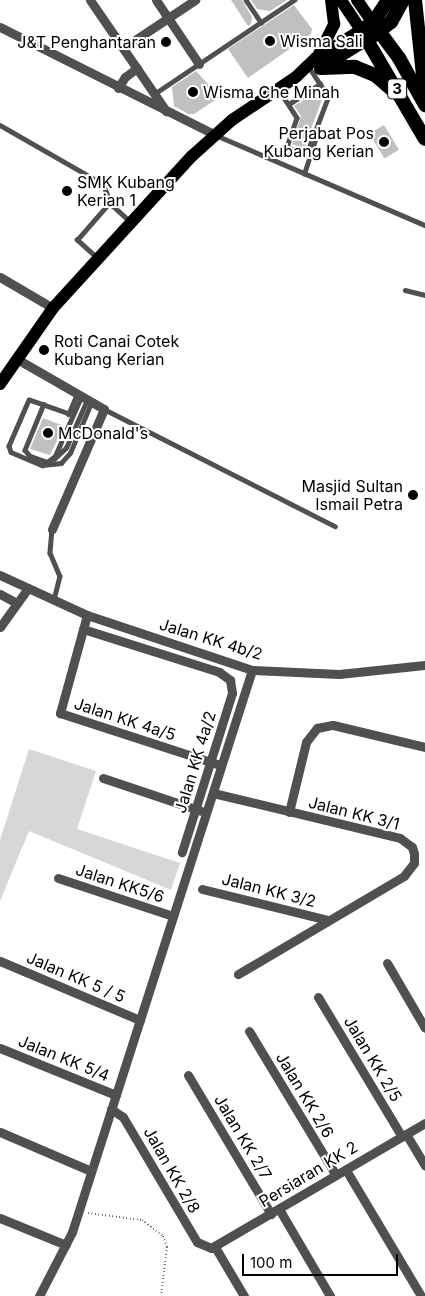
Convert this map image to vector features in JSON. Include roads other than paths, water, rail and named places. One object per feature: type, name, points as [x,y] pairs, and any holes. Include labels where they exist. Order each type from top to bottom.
[{"type":"highway","points":[[371,31],[388,0]]},
{"type":"highway","points":[[371,31],[391,22],[403,0]]},
{"type":"highway","points":[[418,8],[425,93]]},
{"type":"highway","name":"3","points":[[371,31],[405,103],[425,139]]},
{"type":"highway","name":"3","points":[[371,31],[425,105]]},
{"type":"highway","points":[[316,66],[344,66],[364,70],[384,82],[405,103]]},
{"type":"main road","points":[[316,66],[334,24],[331,0]]},
{"type":"main road","points":[[341,0],[371,31]]},
{"type":"main road","points":[[357,0],[371,31]]},
{"type":"main road","points":[[0,384],[53,308],[214,134],[296,77],[371,31]]},
{"type":"street","points":[[90,0],[167,111]]},
{"type":"street","points":[[156,0],[199,64]]},
{"type":"street","points":[[123,48],[195,0]]},
{"type":"street","points":[[0,27],[118,88],[214,134]]},
{"type":"street","points":[[118,88],[125,77],[137,68]]},
{"type":"street","points":[[0,277],[53,308]]},
{"type":"street","points":[[17,359],[104,409],[52,529]]},
{"type":"street","name":"Jalan KK 4b/2","points":[[0,575],[86,615],[249,669],[339,674],[425,666]]},
{"type":"street","points":[[0,627],[28,588]]},
{"type":"street","points":[[0,594],[16,604]]},
{"type":"street","name":"Jalan KK 4a/5","points":[[86,615],[60,707],[62,715],[222,765]]},
{"type":"street","points":[[83,629],[219,672],[230,680],[249,669]]},
{"type":"street","points":[[39,1296],[66,1245],[78,1211],[222,765],[249,669]]},
{"type":"street","name":"Jalan KK 4a/2","points":[[182,852],[232,693],[230,680]]},
{"type":"street","points":[[289,812],[306,742],[316,728],[333,725],[425,748]]},
{"type":"street","points":[[103,778],[206,812]]},
{"type":"street","name":"Jalan KK 3/1","points":[[213,793],[400,838],[412,847],[414,862],[404,876],[238,974]]},
{"type":"street","name":"Jalan KK5/6","points":[[58,878],[173,916]]},
{"type":"street","name":"Jalan KK 3/2","points":[[202,889],[328,920]]},
{"type":"street","name":"Jalan KK 5 / 5","points":[[0,961],[140,1020]]},
{"type":"street","points":[[387,963],[425,1028]]},
{"type":"street","name":"Jalan KK 2/5","points":[[318,997],[425,1166]]},
{"type":"street","name":"Jalan KK 2/6","points":[[249,1031],[336,1176]]},
{"type":"street","name":"Jalan KK 5/4","points":[[0,1048],[116,1096]]},
{"type":"street","name":"Jalan KK 2/7","points":[[188,1075],[330,1296]]},
{"type":"street","name":"Jalan KK 2/8","points":[[111,1109],[124,1117],[197,1242],[205,1248]]},
{"type":"street","name":"Persiaran KK 2","points":[[205,1248],[215,1247],[425,1123]]},
{"type":"street","points":[[0,1132],[91,1172]]},
{"type":"street","points":[[346,1170],[421,1296]]},
{"type":"street","points":[[0,1218],[66,1245]]},
{"type":"street","points":[[215,1247],[244,1296]]},
{"type":"lane","points":[[246,0],[261,22]]},
{"type":"lane","points":[[154,94],[294,0]]},
{"type":"lane","points":[[278,89],[297,118],[287,147],[306,155],[328,98],[320,84],[316,66]]},
{"type":"lane","points":[[288,104],[320,84]]},
{"type":"lane","points":[[0,125],[103,184],[110,202],[131,222]]},
{"type":"lane","points":[[304,174],[316,144],[316,132]]},
{"type":"lane","points":[[214,134],[425,225]]},
{"type":"lane","points":[[98,258],[77,240],[110,202]]},
{"type":"lane","points":[[406,290],[425,295]]},
{"type":"lane","points":[[81,419],[32,399],[27,402],[9,446],[11,452],[42,465],[55,465],[70,453],[81,419],[84,399]]},
{"type":"lane","points":[[50,461],[71,415],[84,399]]},
{"type":"lane","points":[[44,404],[25,450],[30,456],[50,461],[64,451],[81,419]]},
{"type":"lane","points":[[104,409],[335,526]]},
{"type":"lane","points":[[52,529],[50,553],[60,576],[54,601]]},
{"type":"place","name":"Wisma Sali","points":[[270,41]]},
{"type":"place","name":"J&T Penghantaran","points":[[166,42]]},
{"type":"place","name":"Wisma Che Minah","points":[[193,92]]},
{"type":"place","name":"Perjabat Pos Kubang Kerian","points":[[384,142]]},
{"type":"place","name":"SMK Kubang Kerian 1","points":[[67,191]]},
{"type":"place","name":"Roti Canai Cotek Kubang Kerian","points":[[44,350]]},
{"type":"place","name":"McDonald's","points":[[48,433]]},
{"type":"place","name":"Masjid Sultan Ismail Petra","points":[[413,495]]}]
